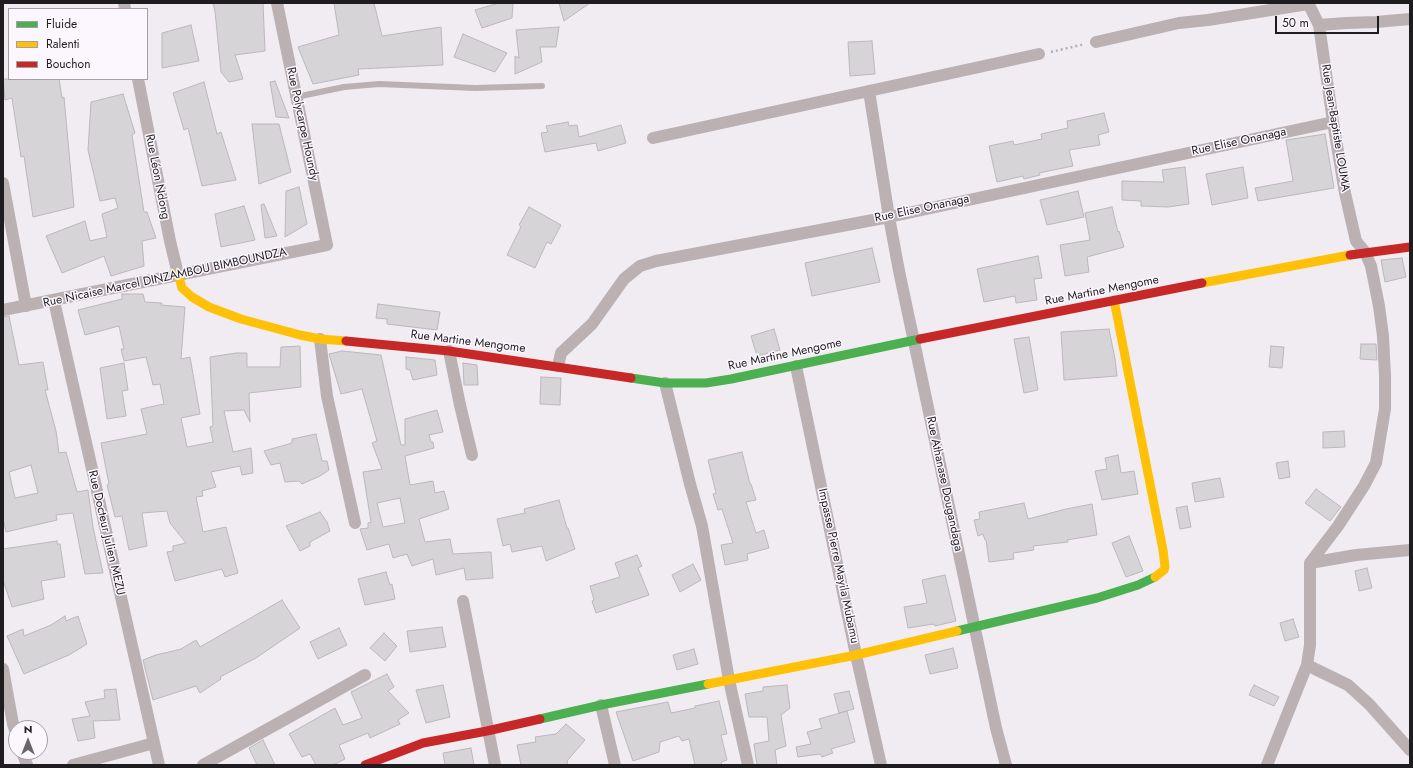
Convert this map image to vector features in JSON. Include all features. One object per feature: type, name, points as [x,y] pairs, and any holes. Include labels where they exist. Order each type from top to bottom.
[{"type":"street","name":"Rue Polycarpe Houndy","points":[[277,3],[327,245]]},
{"type":"street","name":"Rue Jean-Baptiste LOUMA","points":[[1308,3],[1319,25],[1345,193],[1356,241],[1365,252],[1371,266],[1380,306],[1385,370],[1385,409],[1376,463],[1364,486],[1338,526],[1310,563]]},
{"type":"street","points":[[1096,42],[1179,23],[1208,20],[1308,3]]},
{"type":"street","points":[[1319,25],[1410,20]]},
{"type":"street","points":[[653,138],[1039,54]]},
{"type":"street","name":"Rue Léon Ndong","points":[[138,80],[170,241],[178,274]]},
{"type":"street","name":"Rue Athanase Dougandaga","points":[[869,91],[889,217],[914,340],[996,728],[1006,765]]},
{"type":"street","name":"Rue Elise Onanaga","points":[[558,366],[561,353],[592,324],[624,279],[640,266],[656,261],[889,217],[1333,122]]},
{"type":"street","points":[[3,183],[26,306]]},
{"type":"street","name":"Rue Nicaise Marcel DINZAMBOU BIMBOUNDZA","points":[[3,310],[54,301],[178,274],[327,245]]},
{"type":"street","name":"Rue Martine Mengome","points":[[178,274],[182,288],[192,297],[216,310],[271,328],[300,335],[320,339],[448,351],[558,366],[665,383],[706,383],[796,366],[914,340],[1114,300],[1365,252],[1410,247]]},
{"type":"street","points":[[364,765],[423,743],[487,731],[601,705],[856,655],[1098,598],[1153,579],[1164,570],[1163,550],[1114,300]]},
{"type":"street","name":"Rue Docteur Julien MEZU","points":[[54,301],[159,765]]},
{"type":"street","points":[[320,339],[327,396],[355,523]]},
{"type":"street","points":[[448,351],[472,455]]},
{"type":"street","name":"Impasse Pierre Mayila Mubamu","points":[[796,366],[856,655],[881,765]]},
{"type":"street","points":[[665,383],[702,526],[729,680],[748,765]]},
{"type":"street","points":[[1268,765],[1307,665],[1310,645],[1310,563],[1410,550]]},
{"type":"street","points":[[463,602],[487,731],[495,765]]},
{"type":"street","points":[[1307,665],[1348,685],[1369,704],[1410,750]]},
{"type":"street","points":[[3,669],[12,720]]},
{"type":"street","points":[[203,765],[365,675]]},
{"type":"street","points":[[601,705],[615,765]]},
{"type":"street","points":[[73,765],[154,743]]},
{"type":"lane","points":[[296,97],[344,87],[379,84],[475,88],[542,86]]},
{"type":"path","points":[[1039,54],[1096,42]]},
{"type":"building","points":[[213,3],[263,3],[265,51],[235,55],[243,79],[229,82],[221,72]]},
{"type":"building","points":[[334,3],[374,3],[382,36],[441,27],[443,65],[358,69],[359,75],[313,84],[298,47],[339,35]]},
{"type":"building","points":[[499,3],[513,3],[512,18],[482,28],[475,10]]},
{"type":"building","points":[[559,3],[590,3],[564,21]]},
{"type":"building","points":[[191,25],[199,61],[162,68],[162,33]]},
{"type":"building","points":[[559,27],[556,47],[540,47],[542,62],[515,74],[515,56],[519,58],[516,30]]},
{"type":"building","points":[[463,34],[507,53],[495,72],[454,57]]},
{"type":"building","points":[[872,41],[875,74],[850,76],[848,42]]},
{"type":"building","points":[[3,79],[59,80],[62,98],[64,97],[74,207],[33,217],[24,156],[21,157],[12,98],[5,100]]},
{"type":"building","points":[[275,81],[289,118],[276,117],[270,82]]},
{"type":"building","points":[[204,82],[217,134],[221,132],[236,180],[202,186],[188,128],[184,130],[173,93]]},
{"type":"building","points":[[123,94],[135,133],[132,135],[144,212],[147,212],[156,238],[142,241],[144,266],[111,276],[104,256],[62,273],[46,236],[85,221],[90,241],[107,237],[102,214],[118,208],[115,198],[100,201],[88,150],[91,102]]},
{"type":"building","points":[[1104,113],[1109,132],[1098,135],[1100,145],[1069,150],[1073,166],[1039,173],[1040,175],[1024,179],[1023,176],[997,182],[989,146],[1013,141],[1014,145],[1042,139],[1041,134],[1068,128],[1067,121]]},
{"type":"building","points":[[568,122],[569,126],[577,125],[579,137],[621,125],[626,143],[598,151],[596,143],[545,152],[541,133],[548,132],[546,126]]},
{"type":"building","points":[[252,124],[279,124],[291,172],[259,184]]},
{"type":"building","points":[[1325,134],[1334,188],[1258,201],[1255,188],[1293,181],[1286,140]]},
{"type":"building","points":[[1185,167],[1189,204],[1168,207],[1141,206],[1141,201],[1122,200],[1122,181],[1164,182],[1162,170]]},
{"type":"building","points":[[1243,167],[1248,198],[1212,205],[1206,174]]},
{"type":"building","points":[[299,187],[307,224],[285,237],[286,191]]},
{"type":"building","points":[[1078,191],[1084,217],[1047,225],[1040,200]]},
{"type":"building","points":[[264,204],[277,236],[265,238],[261,205]]},
{"type":"building","points":[[244,206],[255,240],[221,247],[215,214]]},
{"type":"building","points":[[529,207],[561,225],[551,244],[547,242],[535,268],[507,255],[521,227],[519,225]]},
{"type":"building","points":[[1112,207],[1118,232],[1119,231],[1124,247],[1087,257],[1089,272],[1065,276],[1060,245],[1090,240],[1085,213]]},
{"type":"building","points":[[872,248],[880,282],[812,296],[805,263]]},
{"type":"building","points":[[1038,256],[1042,278],[1034,279],[1037,300],[1016,303],[1015,296],[984,302],[977,269]]},
{"type":"building","points":[[1402,258],[1406,277],[1385,282],[1381,260]]},
{"type":"building","points":[[122,294],[143,294],[145,302],[185,307],[181,359],[190,357],[200,414],[181,418],[187,447],[213,442],[210,427],[213,426],[210,357],[247,353],[247,367],[280,367],[281,347],[300,346],[301,387],[249,393],[250,422],[244,410],[224,411],[233,452],[251,448],[253,473],[242,475],[240,466],[211,472],[216,487],[202,491],[203,496],[196,497],[203,532],[226,527],[238,573],[225,577],[222,569],[175,581],[167,552],[173,551],[173,546],[186,543],[170,523],[167,511],[142,513],[147,546],[129,550],[122,516],[115,517],[107,485],[109,484],[101,443],[147,434],[141,409],[164,404],[160,384],[153,385],[146,357],[124,361],[121,349],[124,349],[119,326],[85,335],[78,310],[122,299]]},
{"type":"building","points":[[378,304],[440,312],[437,330],[387,324],[387,319],[376,318]]},
{"type":"building","points":[[9,316],[19,365],[43,362],[48,390],[45,390],[56,431],[59,453],[66,452],[77,492],[88,490],[93,527],[103,573],[85,574],[73,513],[56,515],[57,520],[6,532],[3,518],[3,317]],"holes":[[[31,465],[38,493],[15,498],[9,472]]]},
{"type":"building","points":[[774,329],[780,350],[757,356],[751,336]]},
{"type":"building","points":[[1109,329],[1117,376],[1064,380],[1061,332]]},
{"type":"building","points":[[1029,337],[1038,390],[1024,393],[1014,339]]},
{"type":"building","points":[[1361,344],[1376,344],[1377,360],[1360,359]]},
{"type":"building","points":[[1271,346],[1284,347],[1282,368],[1269,367]]},
{"type":"building","points":[[342,351],[381,355],[401,445],[405,445],[405,419],[437,410],[443,432],[429,435],[431,442],[433,442],[434,448],[405,456],[410,485],[433,481],[435,493],[444,491],[449,509],[419,519],[425,542],[450,539],[453,554],[491,552],[493,578],[466,580],[464,568],[436,575],[433,559],[412,566],[407,554],[393,558],[389,544],[367,550],[360,529],[368,528],[368,523],[371,522],[363,472],[382,469],[372,443],[377,441],[362,389],[341,394],[329,354]],"holes":[[[400,498],[405,523],[383,527],[377,503]]]},
{"type":"building","points":[[406,357],[435,360],[437,375],[413,380],[410,370],[406,369]]},
{"type":"building","points":[[124,363],[128,390],[122,391],[126,416],[107,419],[100,368]]},
{"type":"building","points":[[463,363],[477,365],[478,385],[464,385]]},
{"type":"building","points":[[541,377],[561,378],[560,405],[540,404]]},
{"type":"building","points":[[1344,431],[1345,447],[1323,448],[1323,432]]},
{"type":"building","points":[[316,434],[322,461],[327,461],[329,470],[302,484],[299,481],[285,482],[280,463],[271,465],[264,451],[292,443],[292,439]]},
{"type":"building","points":[[742,452],[750,484],[756,500],[746,502],[756,533],[764,530],[769,548],[747,554],[748,560],[725,565],[721,545],[733,543],[722,509],[718,510],[713,494],[716,493],[708,460]]},
{"type":"building","points":[[1118,455],[1121,473],[1134,471],[1138,494],[1102,500],[1095,471],[1107,469],[1105,458]]},
{"type":"building","points":[[1288,461],[1290,477],[1279,479],[1276,463]]},
{"type":"building","points":[[1220,478],[1224,497],[1195,502],[1192,483]]},
{"type":"building","points":[[1316,489],[1341,507],[1330,521],[1305,503]]},
{"type":"building","points":[[559,500],[575,549],[546,561],[542,546],[512,552],[510,544],[503,546],[497,519],[525,513],[524,509]]},
{"type":"building","points":[[1024,503],[1028,519],[1092,504],[1097,535],[1067,540],[1068,542],[1033,546],[1034,550],[1013,553],[1014,559],[989,562],[986,540],[983,534],[978,536],[974,520],[980,519],[979,512]]},
{"type":"building","points":[[1187,506],[1191,527],[1180,529],[1176,508]]},
{"type":"building","points":[[320,512],[327,522],[330,531],[310,542],[310,546],[300,551],[286,526]]},
{"type":"building","points":[[1129,536],[1143,571],[1126,577],[1112,543]]},
{"type":"building","points":[[57,541],[57,544],[60,544],[65,577],[41,581],[44,599],[12,607],[3,580],[3,549]]},
{"type":"building","points":[[637,555],[642,566],[638,568],[649,595],[596,613],[592,601],[594,600],[590,586],[620,577],[615,563]]},
{"type":"building","points":[[693,564],[701,580],[680,592],[672,575]]},
{"type":"building","points":[[1367,568],[1372,588],[1359,591],[1355,571]]},
{"type":"building","points":[[386,572],[390,585],[392,584],[395,599],[365,605],[358,579]]},
{"type":"building","points":[[945,575],[956,621],[935,626],[934,624],[908,628],[904,607],[927,603],[922,580]]},
{"type":"building","points":[[282,600],[300,628],[256,658],[220,677],[221,679],[200,693],[196,686],[153,700],[143,660],[181,649],[196,640],[200,647]]},
{"type":"building","points":[[65,616],[66,621],[78,616],[87,644],[69,655],[24,674],[7,636],[23,629],[24,636],[51,625]]},
{"type":"building","points":[[1293,619],[1299,637],[1285,641],[1280,623]]},
{"type":"building","points":[[442,627],[446,647],[410,652],[407,631]]},
{"type":"building","points":[[339,628],[347,645],[318,659],[310,642]]},
{"type":"building","points":[[384,633],[397,646],[385,661],[370,648]]},
{"type":"building","points":[[953,648],[958,668],[930,674],[925,655]]},
{"type":"building","points":[[694,649],[698,664],[677,670],[673,655]]},
{"type":"building","points":[[387,674],[394,687],[388,691],[409,713],[398,720],[400,724],[370,738],[368,733],[339,745],[345,759],[333,765],[316,765],[310,754],[302,757],[289,734],[335,708],[343,725],[362,718],[351,692]]},
{"type":"building","points":[[443,685],[450,717],[426,723],[416,690]]},
{"type":"building","points":[[787,685],[790,708],[781,715],[786,746],[775,750],[777,765],[757,765],[754,744],[769,741],[767,717],[749,717],[745,694],[763,691],[763,687]]},
{"type":"building","points":[[1254,685],[1279,697],[1274,706],[1249,695]]},
{"type":"building","points":[[116,689],[120,720],[93,721],[95,738],[78,741],[72,719],[90,716],[85,702],[105,698],[104,690]]},
{"type":"building","points":[[849,691],[854,709],[839,713],[834,694]]},
{"type":"building","points":[[719,701],[727,734],[721,735],[727,760],[721,762],[722,765],[695,765],[689,739],[682,741],[679,736],[660,742],[659,752],[633,761],[616,712],[668,702],[671,713]]},
{"type":"building","points":[[847,711],[855,742],[831,749],[833,753],[822,757],[820,754],[798,757],[796,747],[811,744],[807,732],[822,728],[819,719]]},
{"type":"building","points":[[566,724],[585,740],[567,761],[568,765],[521,765],[517,745],[536,742],[535,737],[556,734]]},
{"type":"building","points":[[263,740],[275,765],[257,765],[249,748]]},
{"type":"building","points":[[471,748],[474,765],[445,765],[443,753]]},
{"type":"traffic: fast","points":[[631,378],[665,383],[706,383],[920,339]]},
{"type":"traffic: fast","points":[[957,631],[1097,598],[1138,585],[1155,577]]},
{"type":"traffic: fast","points":[[540,719],[601,705],[708,684]]},
{"type":"traffic: slow","points":[[1202,283],[1350,255]]},
{"type":"traffic: slow","points":[[178,274],[182,288],[192,297],[209,307],[241,319],[300,335],[320,339],[346,341]]},
{"type":"traffic: slow","points":[[1114,300],[1163,550],[1165,567],[1164,570],[1155,577]]},
{"type":"traffic: slow","points":[[708,684],[856,655],[957,631]]},
{"type":"traffic: jam","points":[[1350,255],[1410,247]]},
{"type":"traffic: jam","points":[[920,339],[1202,283]]},
{"type":"traffic: jam","points":[[346,341],[449,351],[631,378]]},
{"type":"traffic: jam","points":[[365,765],[423,743],[540,719]]}]
